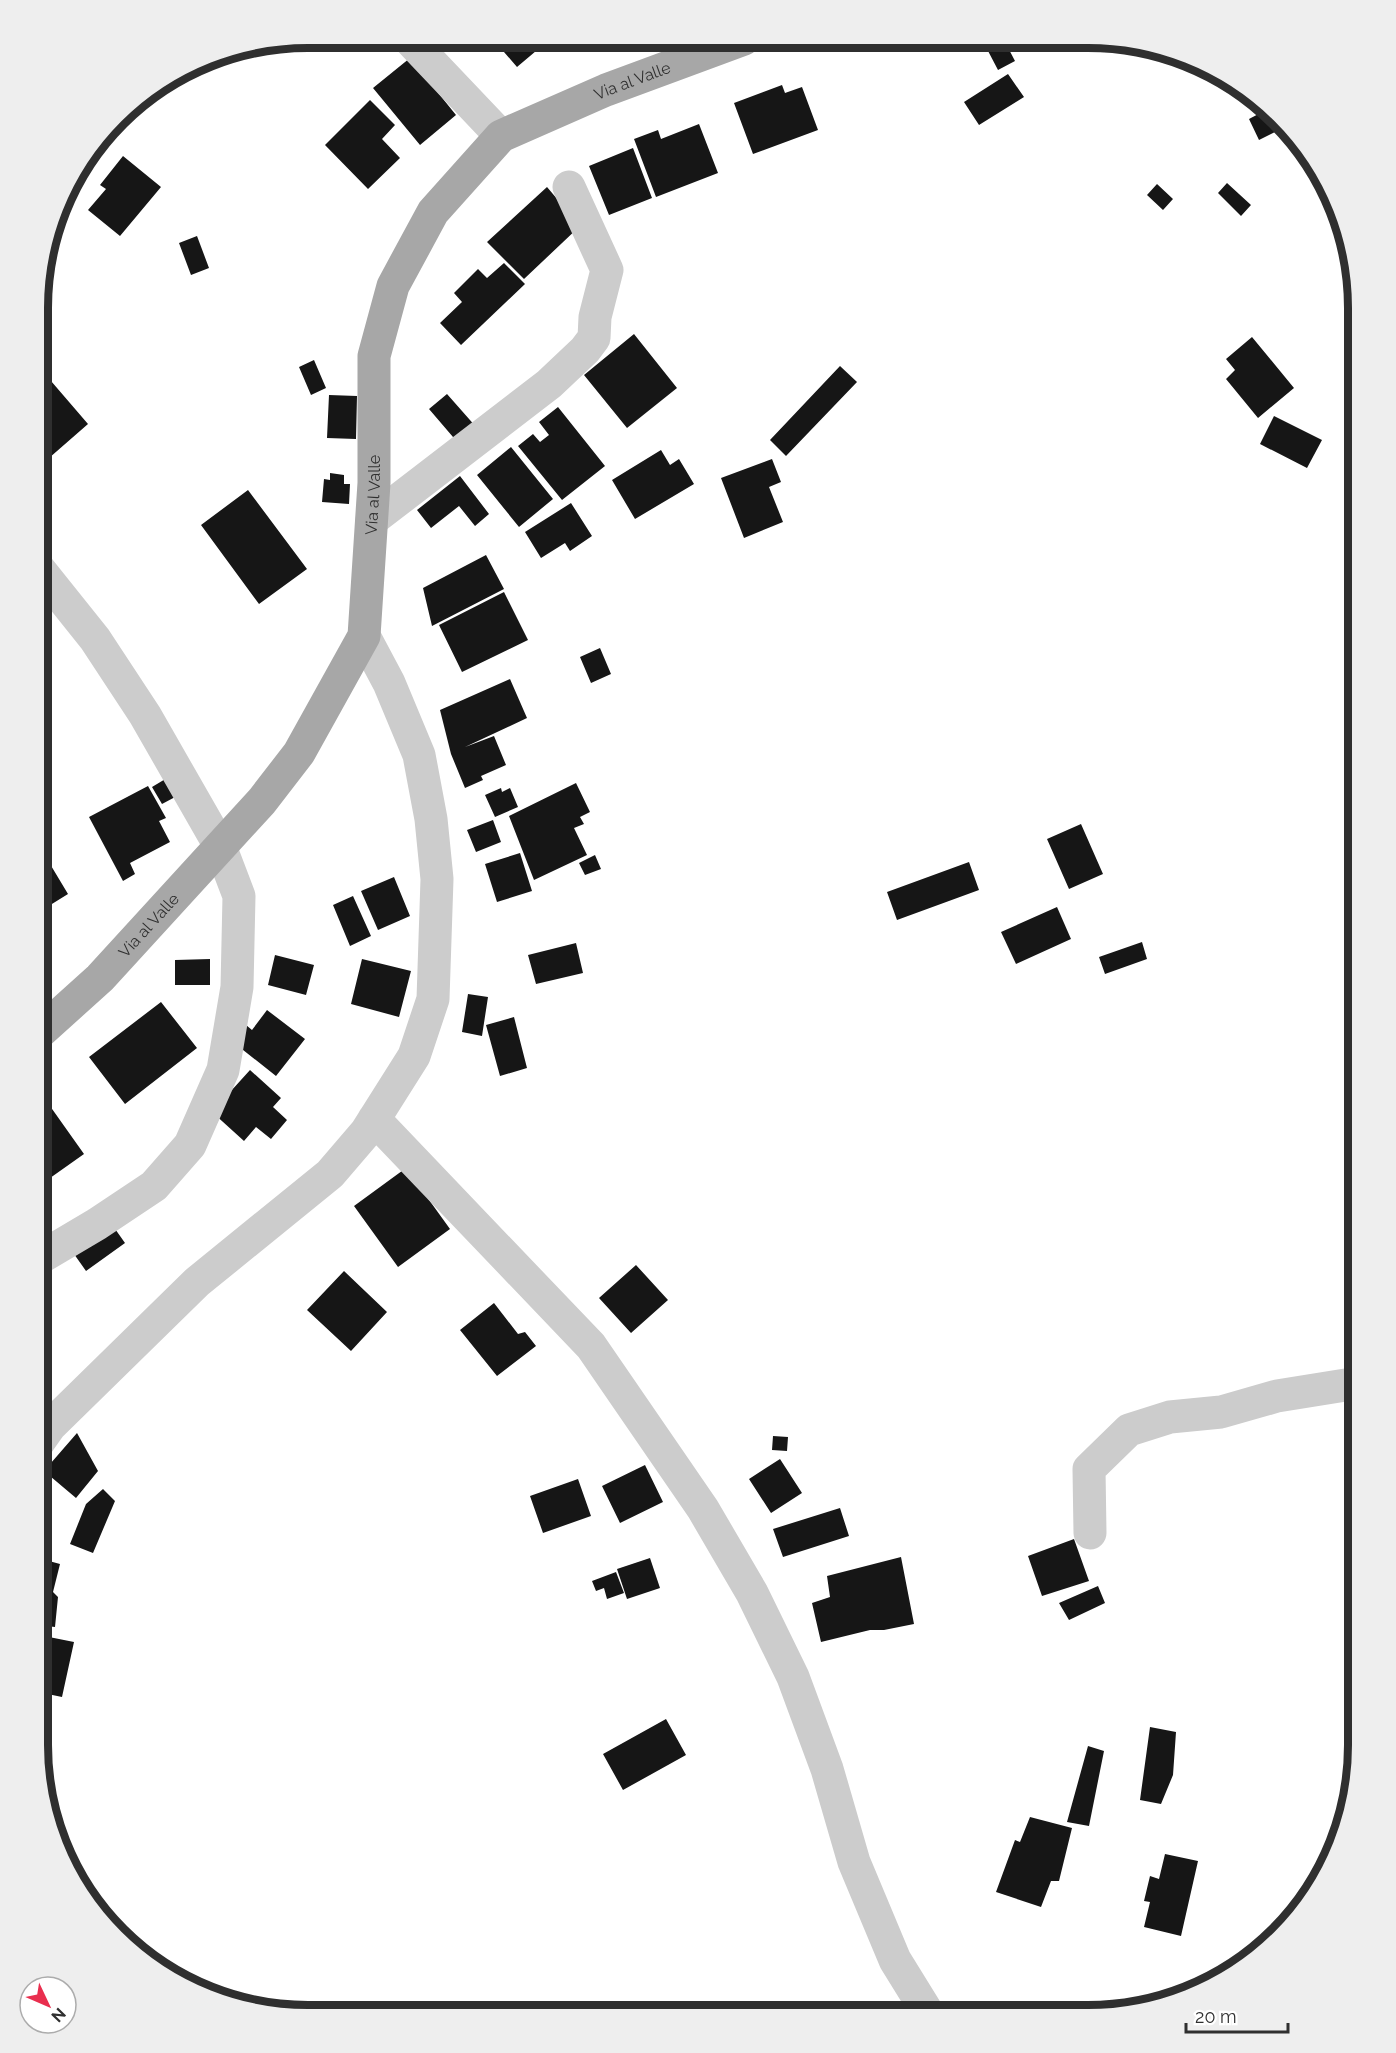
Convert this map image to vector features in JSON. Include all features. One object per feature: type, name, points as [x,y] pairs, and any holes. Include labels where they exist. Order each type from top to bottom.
[{"type":"main road","name":"Via al Valle","points":[[48,1025],[100,978],[262,801],[299,753],[364,636],[372,520],[374,356],[393,286],[433,212],[501,136],[606,90],[721,48]]},
{"type":"street","points":[[417,48],[501,136]]},
{"type":"street","points":[[372,520],[549,384],[585,350],[594,338],[595,317],[607,270],[569,188]]},
{"type":"street","points":[[48,580],[95,639],[145,715],[220,846],[239,896],[237,987],[223,1070],[190,1145],[154,1186],[98,1224],[48,1253]]},
{"type":"street","points":[[48,1429],[197,1282],[330,1174],[366,1132],[414,1056],[433,999],[437,879],[431,819],[419,755],[389,683],[364,636]]},
{"type":"street","points":[[374,1119],[591,1346],[703,1509],[752,1593],[793,1677],[827,1769],[854,1862],[895,1960],[922,2005]]},
{"type":"street","points":[[1090,1533],[1089,1469],[1129,1430],[1170,1417],[1221,1412],[1278,1396],[1348,1384]]},
{"type":"building","points":[[501,48],[540,48],[517,67]]},
{"type":"building","points":[[1008,48],[1015,61],[998,70],[987,49]]},
{"type":"building","points":[[410,58],[456,115],[420,145],[373,88]]},
{"type":"building","points":[[1008,74],[1024,97],[979,125],[964,102]]},
{"type":"building","points":[[782,85],[785,93],[802,87],[818,130],[753,154],[734,103]]},
{"type":"building","points":[[370,100],[395,125],[382,139],[400,158],[368,189],[325,145]]},
{"type":"building","points":[[1260,113],[1278,131],[1259,140],[1249,119]]},
{"type":"building","points":[[699,124],[718,173],[656,197],[634,139],[658,130],[661,139]]},
{"type":"building","points":[[633,148],[652,198],[609,215],[589,166]]},
{"type":"building","points":[[123,156],[161,187],[120,236],[88,210],[106,189],[100,185]]},
{"type":"building","points":[[1227,183],[1251,205],[1241,216],[1218,193]]},
{"type":"building","points":[[1157,184],[1173,199],[1163,210],[1147,195]]},
{"type":"building","points":[[547,187],[580,226],[524,279],[487,242]]},
{"type":"building","points":[[197,236],[209,268],[191,275],[179,243]]},
{"type":"building","points":[[504,263],[525,284],[461,345],[440,323],[462,302],[454,293],[478,269],[487,278]]},
{"type":"building","points":[[634,334],[677,388],[627,428],[584,375]]},
{"type":"building","points":[[1252,337],[1294,388],[1258,418],[1226,379],[1235,370],[1226,359]]},
{"type":"building","points":[[314,360],[326,388],[311,395],[299,367]]},
{"type":"building","points":[[840,366],[857,382],[786,456],[770,440]]},
{"type":"building","points":[[51,381],[88,424],[48,459],[48,384]]},
{"type":"building","points":[[447,394],[477,428],[459,444],[429,409]]},
{"type":"building","points":[[329,395],[357,396],[356,439],[327,438]]},
{"type":"building","points":[[558,407],[605,466],[562,500],[518,446],[533,434],[540,442],[549,435],[539,422]]},
{"type":"building","points":[[1274,416],[1322,440],[1307,468],[1260,444]]},
{"type":"building","points":[[511,447],[553,499],[519,527],[477,475]]},
{"type":"building","points":[[661,450],[670,465],[679,459],[694,484],[635,519],[612,480]]},
{"type":"building","points":[[772,459],[781,482],[769,487],[783,522],[744,538],[721,478]]},
{"type":"building","points":[[330,473],[344,475],[344,484],[350,484],[349,504],[322,502],[324,479],[330,480]]},
{"type":"building","points":[[460,476],[489,514],[475,526],[459,506],[431,528],[417,510]]},
{"type":"building","points":[[248,490],[307,569],[259,604],[201,525]]},
{"type":"building","points":[[571,503],[592,536],[570,551],[565,543],[541,558],[525,532]]},
{"type":"building","points":[[486,555],[504,589],[432,626],[423,588]]},
{"type":"building","points":[[504,592],[528,640],[462,672],[439,625]]},
{"type":"building","points":[[600,648],[611,674],[591,683],[580,657]]},
{"type":"building","points":[[510,679],[527,718],[465,747],[494,736],[506,765],[481,776],[483,780],[465,788],[451,754],[440,710]]},
{"type":"building","points":[[167,778],[177,796],[162,804],[152,787]]},
{"type":"building","points":[[576,783],[590,812],[580,817],[584,824],[574,828],[587,855],[534,880],[509,816]]},
{"type":"building","points":[[148,786],[166,818],[159,821],[170,842],[130,863],[135,874],[123,881],[89,817]]},
{"type":"building","points":[[501,788],[502,792],[510,788],[518,807],[495,817],[485,795]]},
{"type":"building","points":[[493,820],[501,842],[476,852],[467,830]]},
{"type":"building","points":[[1081,824],[1103,874],[1069,889],[1047,839]]},
{"type":"building","points":[[520,853],[532,891],[497,902],[485,864]]},
{"type":"building","points":[[595,855],[601,869],[585,875],[579,863]]},
{"type":"building","points":[[969,862],[979,890],[897,920],[887,892]]},
{"type":"building","points":[[50,864],[68,894],[48,906],[48,865]]},
{"type":"building","points":[[394,877],[410,916],[378,930],[361,891]]},
{"type":"building","points":[[353,896],[371,936],[350,946],[333,905]]},
{"type":"building","points":[[1057,907],[1071,939],[1016,964],[1001,932]]},
{"type":"building","points":[[1142,942],[1147,959],[1105,974],[1099,957]]},
{"type":"building","points":[[576,943],[583,973],[536,984],[528,955]]},
{"type":"building","points":[[275,955],[314,965],[306,995],[268,985]]},
{"type":"building","points":[[210,959],[210,985],[175,985],[175,960]]},
{"type":"building","points":[[362,959],[411,971],[399,1017],[351,1004]]},
{"type":"building","points":[[468,994],[488,997],[482,1036],[462,1032]]},
{"type":"building","points":[[161,1002],[197,1048],[125,1104],[89,1057]]},
{"type":"building","points":[[267,1010],[305,1039],[276,1076],[233,1042],[246,1025],[252,1030]]},
{"type":"building","points":[[514,1017],[527,1068],[500,1076],[486,1025]]},
{"type":"building","points":[[250,1070],[281,1098],[273,1107],[287,1120],[271,1139],[256,1127],[244,1141],[212,1112]]},
{"type":"building","points":[[48,1103],[84,1154],[48,1179]]},
{"type":"building","points":[[406,1168],[450,1229],[398,1267],[354,1206]]},
{"type":"building","points":[[113,1226],[125,1243],[86,1271],[74,1254]]},
{"type":"building","points":[[636,1265],[668,1300],[631,1333],[599,1298]]},
{"type":"building","points":[[344,1271],[387,1312],[351,1351],[307,1310]]},
{"type":"building","points":[[494,1303],[518,1334],[525,1332],[536,1346],[497,1376],[460,1330]]},
{"type":"building","points":[[77,1433],[98,1471],[76,1498],[48,1474],[48,1466]]},
{"type":"building","points":[[773,1436],[788,1437],[787,1451],[772,1450]]},
{"type":"building","points":[[780,1459],[802,1493],[771,1513],[749,1479]]},
{"type":"building","points":[[645,1465],[663,1502],[620,1523],[602,1486]]},
{"type":"building","points":[[578,1479],[591,1516],[543,1533],[530,1496]]},
{"type":"building","points":[[103,1489],[115,1501],[93,1553],[70,1544],[86,1504]]},
{"type":"building","points":[[840,1508],[849,1536],[783,1557],[773,1529]]},
{"type":"building","points":[[1074,1539],[1089,1581],[1042,1596],[1028,1556]]},
{"type":"building","points":[[901,1557],[914,1624],[884,1630],[870,1630],[821,1642],[812,1603],[830,1597],[827,1576]]},
{"type":"building","points":[[650,1558],[660,1588],[627,1599],[617,1569]]},
{"type":"building","points":[[48,1561],[60,1564],[53,1592],[58,1597],[55,1627],[48,1626]]},
{"type":"building","points":[[616,1572],[624,1593],[607,1599],[604,1588],[596,1591],[592,1581]]},
{"type":"building","points":[[1098,1586],[1105,1603],[1069,1620],[1059,1603]]},
{"type":"building","points":[[48,1637],[74,1642],[62,1697],[48,1694]]},
{"type":"building","points":[[666,1719],[686,1755],[623,1790],[603,1754]]},
{"type":"building","points":[[1150,1727],[1176,1732],[1173,1775],[1161,1804],[1140,1800]]},
{"type":"building","points":[[1088,1746],[1104,1751],[1089,1826],[1067,1822]]},
{"type":"building","points":[[1030,1817],[1072,1828],[1059,1881],[1051,1881],[1041,1907],[996,1892],[1015,1840],[1020,1842]]},
{"type":"building","points":[[1165,1854],[1198,1861],[1181,1936],[1144,1927],[1150,1902],[1144,1901],[1150,1876],[1159,1879]]}]
